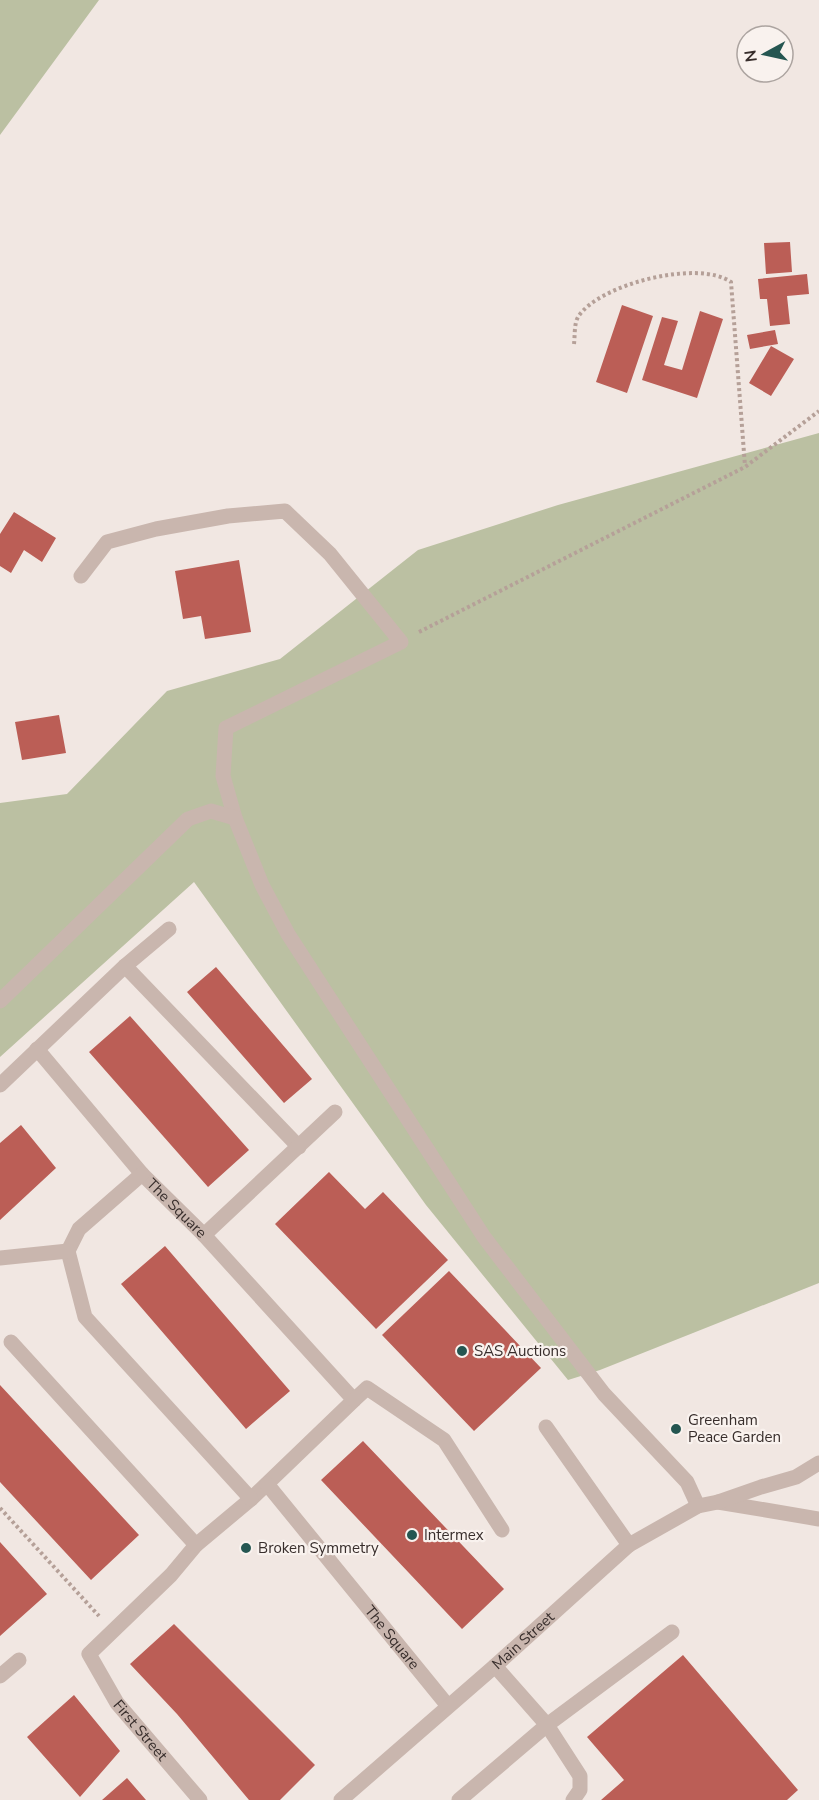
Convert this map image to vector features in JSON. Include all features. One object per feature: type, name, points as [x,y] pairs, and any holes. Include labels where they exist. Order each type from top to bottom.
[{"type":"street","points":[[81,576],[107,542],[156,529],[207,520],[285,511],[330,554],[401,642],[226,728],[223,776],[235,818],[262,885],[288,934],[484,1237],[604,1394],[687,1482],[698,1506]]},
{"type":"street","points":[[0,1001],[188,819],[211,811],[235,818]]},
{"type":"street","points":[[0,1085],[125,966],[169,928]]},
{"type":"street","points":[[125,966],[299,1147]]},
{"type":"street","points":[[37,1049],[142,1174]]},
{"type":"street","points":[[204,1235],[335,1112]]},
{"type":"street","name":"The Square","points":[[68,1251],[79,1229],[142,1174],[204,1235],[354,1400]]},
{"type":"street","points":[[0,1258],[68,1251],[85,1317],[251,1499]]},
{"type":"street","points":[[11,1342],[196,1545]]},
{"type":"street","points":[[112,1631],[171,1575],[196,1545],[251,1499],[367,1388],[444,1440],[502,1530]]},
{"type":"street","points":[[546,1427],[629,1545]]},
{"type":"street","name":"Main Street","points":[[341,1800],[629,1545],[698,1506],[718,1502],[796,1477],[819,1463]]},
{"type":"street","name":"The Square","points":[[267,1484],[448,1706]]},
{"type":"street","name":"Main Street","points":[[718,1502],[819,1519]]},
{"type":"street","name":"First Street","points":[[112,1631],[89,1654],[117,1703],[200,1800]]},
{"type":"street","points":[[459,1800],[547,1725],[672,1632]]},
{"type":"street","points":[[0,1676],[19,1660]]},
{"type":"street","points":[[495,1666],[547,1725],[580,1776],[580,1790],[573,1800]]},
{"type":"path","points":[[574,344],[576,319],[591,303],[623,288],[662,275],[693,273],[721,276],[730,282],[746,466]]},
{"type":"path","points":[[401,642],[746,466],[819,411]]},
{"type":"path","points":[[0,1508],[112,1631]]},
{"type":"green space","points":[[0,0],[99,0],[0,135]]},
{"type":"green space","points":[[819,433],[819,1283],[600,1370],[568,1380],[426,1205],[194,882],[0,1057],[0,803],[67,794],[167,691],[280,659],[418,550],[558,505]]},
{"type":"building","points":[[790,242],[792,272],[766,274],[764,243]]},
{"type":"building","points":[[807,274],[809,294],[787,296],[790,324],[770,326],[767,299],[760,299],[758,279]]},
{"type":"building","points":[[622,305],[653,316],[627,393],[596,382]]},
{"type":"building","points":[[700,311],[723,319],[697,398],[642,380],[662,317],[678,321],[664,365],[682,370]]},
{"type":"building","points":[[775,330],[778,344],[750,349],[747,335]]},
{"type":"building","points":[[771,346],[794,359],[771,396],[749,383]]},
{"type":"building","points":[[14,512],[56,538],[42,562],[24,550],[11,573],[0,566],[0,534]]},
{"type":"building","points":[[239,560],[251,632],[205,639],[201,616],[183,619],[175,571]]},
{"type":"building","points":[[59,715],[66,753],[22,760],[15,722]]},
{"type":"building","points":[[216,967],[312,1079],[284,1103],[187,992]]},
{"type":"building","points":[[130,1016],[249,1150],[208,1187],[89,1052]]},
{"type":"building","points":[[21,1125],[56,1168],[0,1220],[0,1143]]},
{"type":"building","points":[[329,1172],[365,1209],[383,1192],[448,1260],[376,1329],[275,1224]]},
{"type":"building","points":[[165,1246],[290,1391],[246,1429],[121,1284]]},
{"type":"building","name":"SAS Auctions","points":[[449,1271],[541,1368],[474,1431],[382,1335]]},
{"type":"building","points":[[0,1385],[139,1535],[91,1580],[0,1482]]},
{"type":"building","name":"Intermex","points":[[363,1441],[504,1589],[462,1629],[321,1480]]},
{"type":"building","points":[[0,1542],[47,1594],[0,1636]]},
{"type":"building","points":[[174,1624],[315,1765],[280,1800],[249,1800],[177,1714],[130,1664]]},
{"type":"building","points":[[683,1655],[798,1790],[787,1800],[601,1800],[624,1780],[587,1737]]},
{"type":"building","points":[[74,1695],[120,1751],[80,1797],[27,1737]]},
{"type":"building","points":[[127,1778],[146,1800],[102,1800]]},
{"type":"place","name":"SAS Auctions","points":[[462,1351]]},
{"type":"place","name":"Greenham Peace Garden","points":[[676,1429]]},
{"type":"place","name":"Intermex","points":[[412,1535]]},
{"type":"place","name":"Broken Symmetry","points":[[246,1548]]}]
